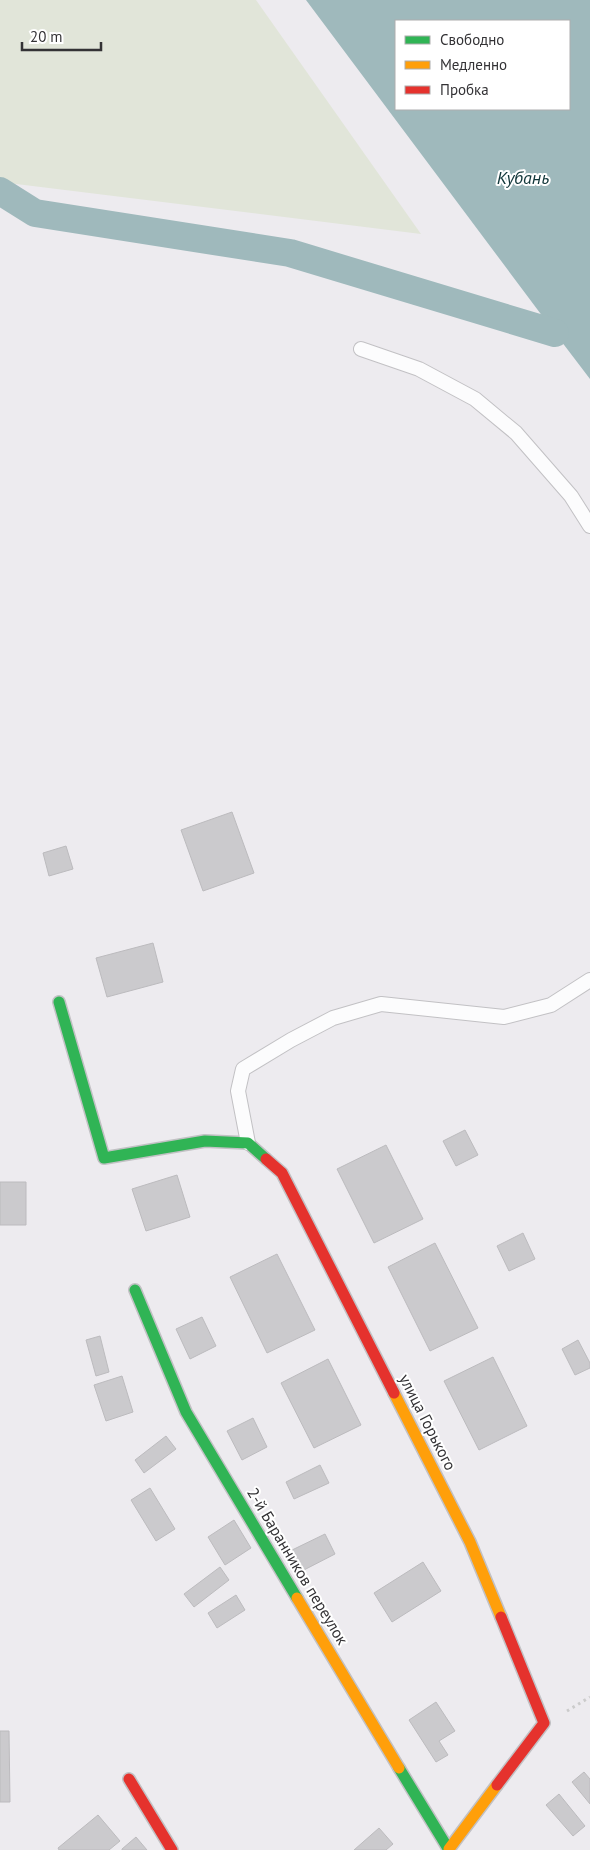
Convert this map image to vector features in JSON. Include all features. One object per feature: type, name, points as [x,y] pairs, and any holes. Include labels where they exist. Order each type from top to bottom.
[{"type":"street","points":[[59,1002],[104,1158],[206,1141],[248,1143]]},
{"type":"street","name":"улица Горького","points":[[248,1143],[282,1173],[343,1289],[470,1542],[544,1723],[449,1850]]},
{"type":"street","name":"2-й Баранников переулок","points":[[135,1290],[186,1412],[449,1850]]},
{"type":"street","points":[[129,1779],[172,1850]]},
{"type":"lane","points":[[361,348],[419,369],[475,399],[516,433],[571,496],[590,526]]},
{"type":"lane","points":[[248,1143],[238,1091],[243,1070],[291,1040],[333,1018],[381,1004],[504,1017],[551,1005],[590,980]]},
{"type":"shaded area","points":[[0,0],[256,0],[421,234],[0,182]]},
{"type":"water","name":"Кубань","points":[[306,0],[590,0],[590,379],[555,333]]},
{"type":"building","points":[[232,812],[254,873],[203,891],[181,830]]},
{"type":"building","points":[[66,846],[73,869],[49,876],[43,853]]},
{"type":"building","points":[[153,943],[163,982],[107,997],[96,958]]},
{"type":"building","points":[[465,1130],[478,1155],[456,1166],[443,1141]]},
{"type":"building","points":[[386,1145],[423,1219],[374,1243],[337,1169]]},
{"type":"building","points":[[177,1175],[190,1217],[146,1231],[132,1189]]},
{"type":"building","points":[[0,1182],[26,1182],[26,1225],[0,1225]]},
{"type":"building","points":[[523,1233],[535,1259],[509,1271],[497,1246]]},
{"type":"building","points":[[435,1243],[478,1328],[430,1351],[388,1267]]},
{"type":"building","points":[[277,1254],[315,1330],[267,1353],[230,1277]]},
{"type":"building","points":[[202,1317],[216,1346],[190,1359],[176,1329]]},
{"type":"building","points":[[100,1336],[109,1372],[96,1376],[86,1340]]},
{"type":"building","points":[[578,1340],[590,1363],[590,1368],[575,1375],[562,1349]]},
{"type":"building","points":[[493,1357],[527,1426],[479,1450],[444,1381]]},
{"type":"building","points":[[328,1359],[361,1425],[314,1448],[281,1383]]},
{"type":"building","points":[[122,1376],[133,1412],[106,1421],[94,1385]]},
{"type":"building","points":[[253,1418],[267,1447],[242,1460],[227,1431]]},
{"type":"building","points":[[166,1436],[176,1449],[144,1473],[135,1460]]},
{"type":"building","points":[[320,1465],[329,1483],[294,1499],[286,1482]]},
{"type":"building","points":[[150,1488],[175,1529],[156,1541],[131,1500]]},
{"type":"building","points":[[234,1520],[251,1548],[225,1565],[208,1537]]},
{"type":"building","points":[[325,1534],[335,1554],[300,1572],[290,1551]]},
{"type":"building","points":[[423,1562],[441,1591],[392,1622],[374,1593]]},
{"type":"building","points":[[220,1567],[229,1580],[194,1607],[184,1594]]},
{"type":"building","points":[[236,1595],[245,1610],[217,1628],[208,1613]]},
{"type":"building","points":[[436,1702],[455,1731],[439,1741],[448,1755],[436,1762],[409,1720]]},
{"type":"building","points":[[0,1731],[9,1731],[10,1802],[0,1802]]},
{"type":"building","points":[[584,1772],[590,1779],[590,1804],[572,1782]]},
{"type":"building","points":[[559,1794],[585,1826],[573,1836],[546,1805]]},
{"type":"building","points":[[98,1815],[120,1841],[109,1850],[59,1850],[58,1848]]},
{"type":"building","points":[[379,1828],[393,1844],[386,1850],[354,1850]]},
{"type":"building","points":[[136,1837],[147,1850],[122,1850],[122,1849]]},
{"type":"waterway","points":[[0,191],[35,213],[290,253],[555,333]]},
{"type":"traffic: fast","points":[[59,1002],[104,1158],[205,1141],[248,1143],[266,1159]]},
{"type":"traffic: fast","points":[[135,1290],[186,1412],[297,1598]]},
{"type":"traffic: fast","points":[[399,1768],[449,1850]]},
{"type":"traffic: slow","points":[[394,1393],[470,1542],[501,1617]]},
{"type":"traffic: slow","points":[[297,1598],[399,1768]]},
{"type":"traffic: slow","points":[[449,1849],[497,1785]]},
{"type":"traffic: jam","points":[[266,1159],[282,1173],[394,1393]]},
{"type":"traffic: jam","points":[[497,1785],[544,1723],[501,1617]]},
{"type":"traffic: jam","points":[[129,1779],[172,1850]]}]
